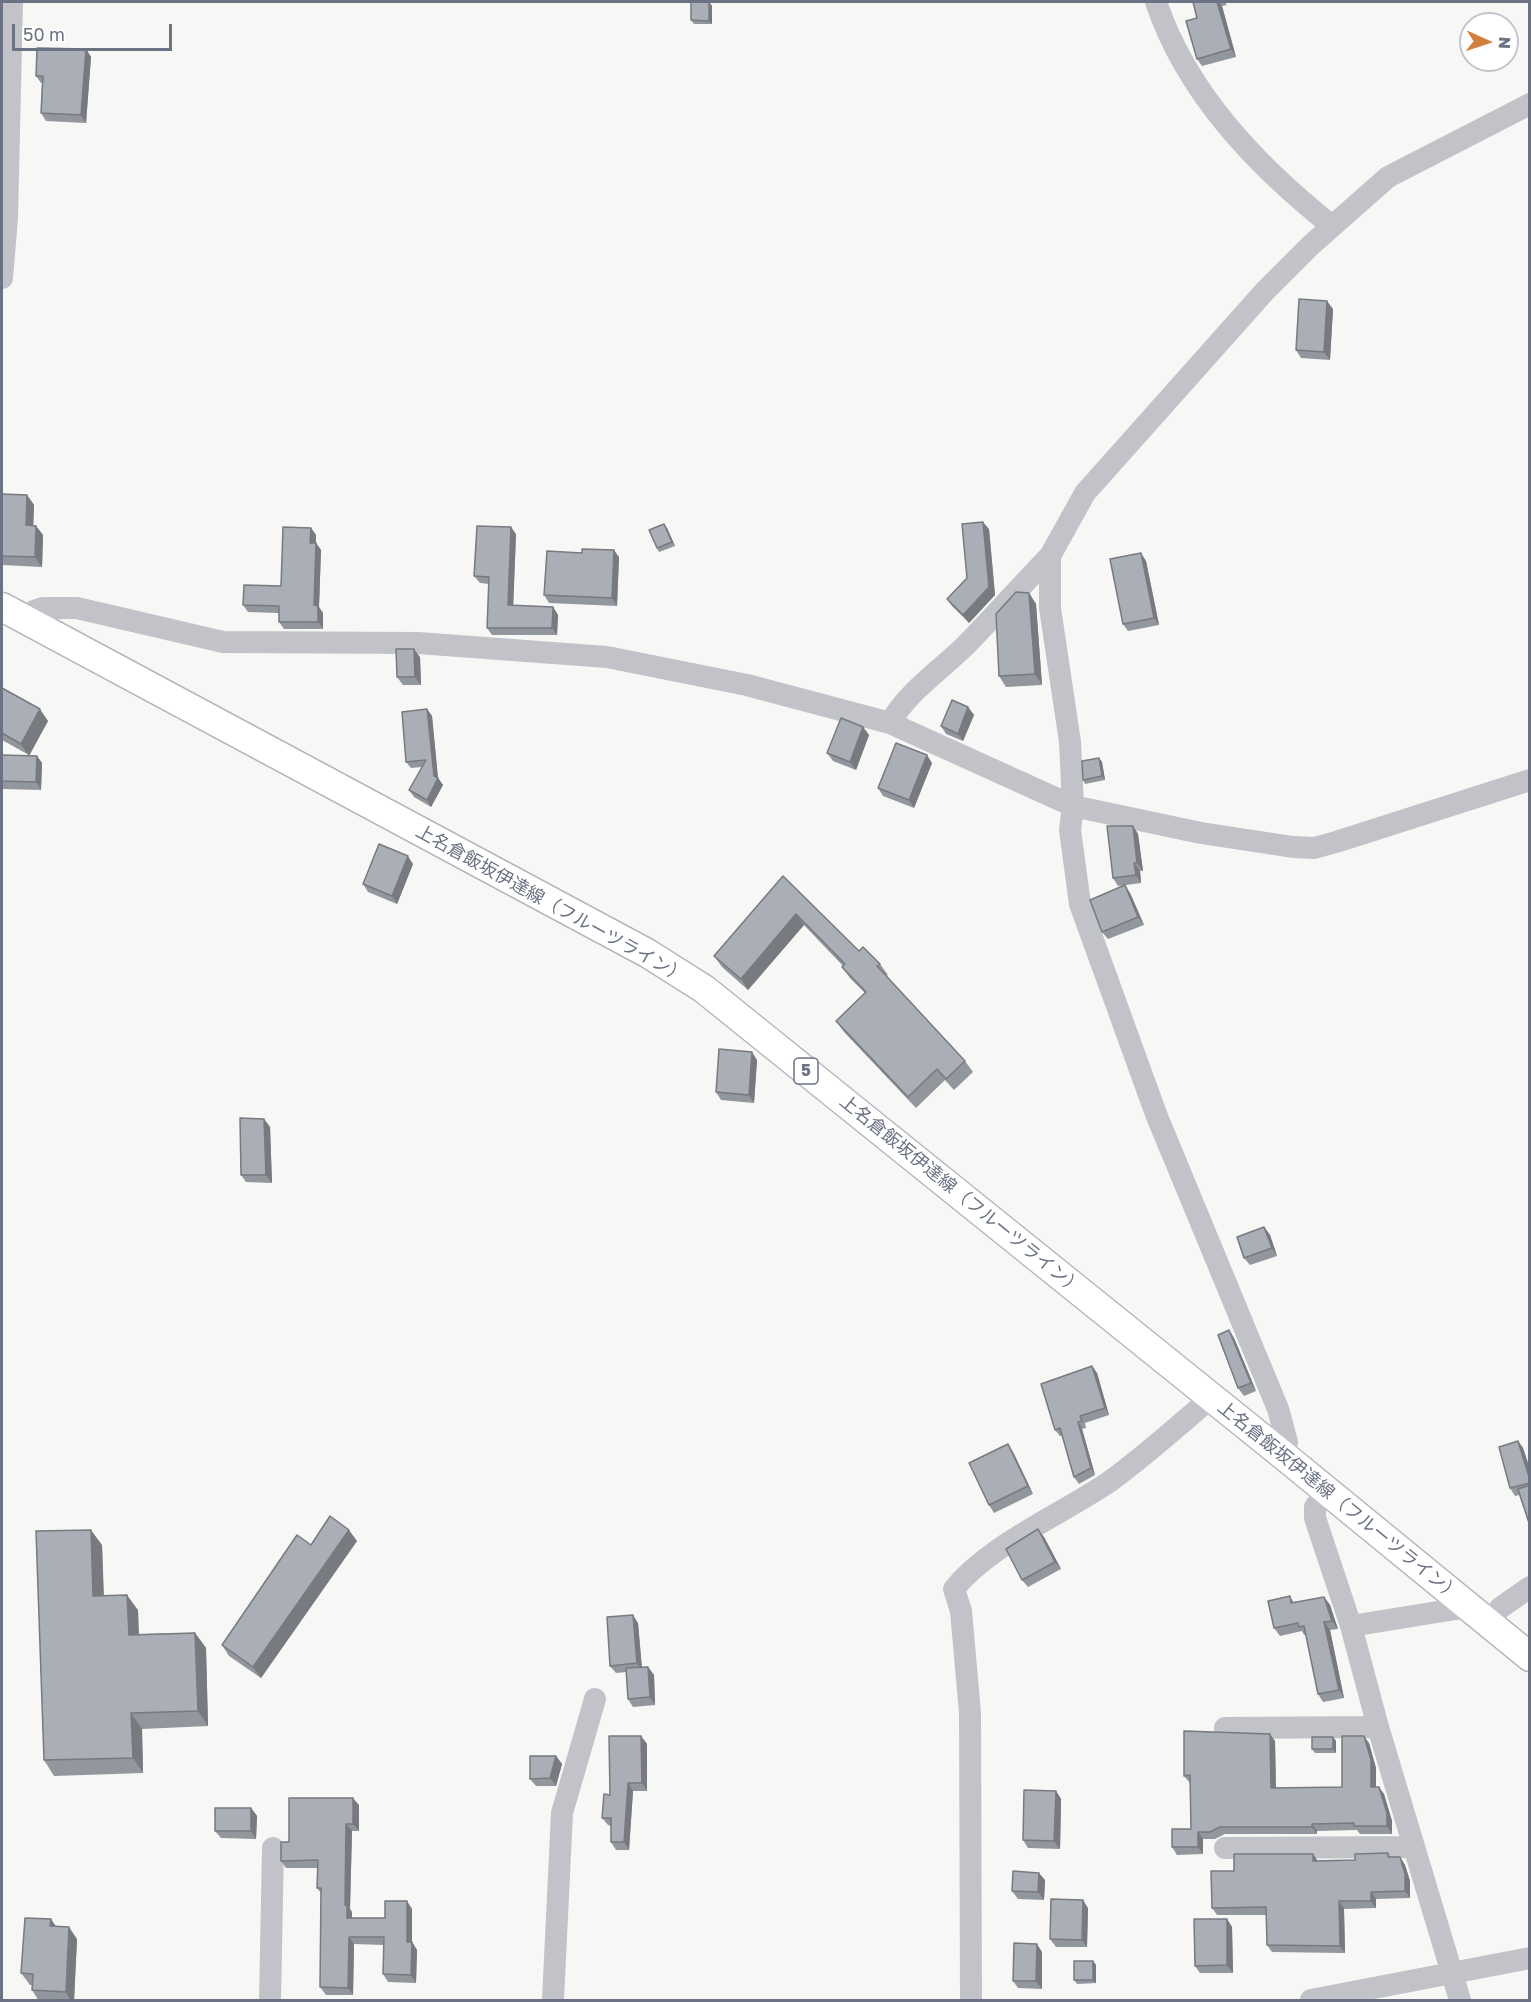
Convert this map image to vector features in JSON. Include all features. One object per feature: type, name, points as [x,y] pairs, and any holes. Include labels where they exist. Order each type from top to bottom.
[{"type":"main road","name":"上名倉飯坂伊達線（フルーツライン）","points":[[13,614],[647,953],[704,989],[1327,1490],[1530,1657]]},
{"type":"street","points":[[2,278],[8,218],[12,2]]},
{"type":"street","points":[[1156,2],[1168,36],[1206,99],[1283,187],[1332,225]]},
{"type":"street","points":[[890,723],[897,711],[914,693],[966,644],[1050,556],[1085,493],[1265,291],[1332,225],[1388,177],[1530,104]]},
{"type":"street","points":[[1050,556],[1050,608],[1070,742],[1073,806],[1070,830],[1080,904],[1156,1114],[1278,1409],[1287,1442],[1283,1455]]},
{"type":"street","points":[[13,614],[44,608],[77,608],[223,642],[387,642],[607,657],[747,685],[890,723],[1073,806],[1201,834],[1314,848],[1530,780]]},
{"type":"street","points":[[971,2001],[970,1713],[961,1611],[954,1589],[964,1576],[1033,1527],[1130,1466],[1212,1397]]},
{"type":"street","points":[[1327,1490],[1315,1507],[1314,1518],[1351,1626],[1378,1727],[1460,2001]]},
{"type":"street","points":[[1351,1626],[1478,1615],[1500,1608],[1530,1587]]},
{"type":"street","points":[[553,2001],[562,1813],[595,1699]]},
{"type":"street","points":[[1225,1728],[1378,1727]]},
{"type":"street","points":[[1225,1848],[1414,1847]]},
{"type":"street","points":[[270,2001],[273,1848]]},
{"type":"street","points":[[1311,2001],[1530,1958]]},
{"type":"building","points":[[691,2],[709,2],[709,21],[691,20]]},
{"type":"building","points":[[1193,2],[1217,2],[1231,49],[1197,59],[1186,21],[1197,18]]},
{"type":"building","points":[[37,48],[86,49],[81,115],[41,113],[43,76],[36,76]]},
{"type":"building","points":[[1299,299],[1327,301],[1324,352],[1296,350]]},
{"type":"building","points":[[2,494],[27,495],[26,525],[36,526],[35,557],[2,556]]},
{"type":"building","points":[[983,522],[989,587],[963,615],[947,599],[967,578],[962,524]]},
{"type":"building","points":[[664,524],[672,542],[657,548],[649,530]]},
{"type":"building","points":[[477,526],[511,527],[508,605],[553,607],[552,628],[487,628],[489,577],[474,576]]},
{"type":"building","points":[[283,527],[311,528],[310,543],[316,543],[314,605],[318,606],[318,622],[279,622],[279,606],[243,605],[244,585],[281,586]]},
{"type":"building","points":[[582,549],[614,550],[612,598],[544,595],[547,551],[582,553]]},
{"type":"building","points":[[1141,553],[1154,618],[1123,624],[1110,559]]},
{"type":"building","points":[[1016,592],[1029,593],[1035,674],[999,676],[996,614]]},
{"type":"building","points":[[396,649],[414,649],[415,677],[397,677]]},
{"type":"building","points":[[2,688],[40,709],[21,744],[2,733]]},
{"type":"building","points":[[952,700],[968,707],[958,734],[941,726]]},
{"type":"building","points":[[427,709],[434,776],[438,778],[427,800],[409,790],[426,760],[406,762],[402,712]]},
{"type":"building","points":[[841,718],[863,727],[850,762],[827,753]]},
{"type":"building","points":[[896,743],[927,755],[909,800],[878,788]]},
{"type":"building","points":[[2,755],[37,756],[36,782],[2,781]]},
{"type":"building","points":[[1099,758],[1102,776],[1083,780],[1082,761]]},
{"type":"building","points":[[1107,826],[1133,826],[1136,875],[1113,878]]},
{"type":"building","points":[[379,844],[408,856],[392,896],[363,884]]},
{"type":"building","points":[[783,876],[859,951],[863,947],[880,964],[877,966],[965,1061],[946,1079],[937,1069],[908,1097],[836,1021],[866,992],[842,967],[845,964],[796,914],[741,979],[714,956]]},
{"type":"building","points":[[1125,885],[1138,917],[1102,932],[1090,900]]},
{"type":"building","points":[[719,1049],[752,1052],[749,1095],[716,1092]]},
{"type":"building","points":[[240,1118],[264,1119],[266,1175],[241,1175]]},
{"type":"building","points":[[1264,1227],[1272,1248],[1244,1258],[1237,1237]]},
{"type":"building","points":[[1229,1330],[1251,1383],[1238,1388],[1218,1335]]},
{"type":"building","points":[[1092,1366],[1105,1408],[1080,1416],[1082,1421],[1078,1422],[1091,1468],[1074,1477],[1060,1428],[1055,1430],[1041,1384]]},
{"type":"building","points":[[1518,1441],[1530,1483],[1510,1488],[1499,1447]]},
{"type":"building","points":[[1008,1444],[1028,1486],[989,1505],[969,1463]]},
{"type":"building","points":[[1530,1485],[1530,1526],[1518,1489]]},
{"type":"building","points":[[330,1516],[349,1530],[253,1667],[222,1645],[297,1535],[311,1545]]},
{"type":"building","points":[[1038,1529],[1055,1562],[1022,1580],[1006,1549]]},
{"type":"building","points":[[91,1530],[93,1596],[127,1595],[129,1635],[195,1633],[198,1711],[131,1713],[133,1758],[44,1760],[36,1531]]},
{"type":"building","points":[[1290,1596],[1291,1603],[1324,1597],[1332,1621],[1324,1622],[1339,1690],[1318,1694],[1304,1626],[1299,1627],[1298,1623],[1274,1628],[1268,1601]]},
{"type":"building","points":[[633,1615],[637,1663],[610,1666],[607,1617]]},
{"type":"building","points":[[648,1667],[650,1697],[628,1699],[626,1668]]},
{"type":"building","points":[[1184,1731],[1270,1734],[1271,1788],[1342,1787],[1342,1736],[1364,1736],[1371,1760],[1371,1787],[1379,1787],[1387,1813],[1387,1826],[1354,1826],[1354,1823],[1312,1824],[1312,1827],[1220,1827],[1210,1832],[1198,1832],[1198,1847],[1172,1847],[1172,1829],[1191,1829],[1190,1775],[1184,1776]]},
{"type":"building","points":[[609,1736],[641,1736],[642,1783],[628,1783],[624,1842],[611,1842],[611,1818],[602,1818],[604,1794],[610,1795]]},
{"type":"building","points":[[1312,1737],[1333,1737],[1333,1749],[1312,1749]]},
{"type":"building","points":[[530,1756],[556,1756],[550,1778],[530,1779]]},
{"type":"building","points":[[1024,1790],[1056,1791],[1054,1841],[1023,1840]]},
{"type":"building","points":[[289,1798],[353,1798],[353,1824],[346,1824],[345,1905],[347,1905],[347,1918],[385,1918],[385,1901],[407,1901],[407,1942],[412,1942],[411,1975],[383,1974],[384,1937],[349,1937],[348,1988],[320,1987],[321,1888],[317,1888],[318,1860],[281,1861],[281,1842],[289,1842]]},
{"type":"building","points":[[215,1808],[251,1808],[251,1831],[215,1831]]},
{"type":"building","points":[[1388,1853],[1388,1857],[1400,1857],[1405,1874],[1405,1891],[1371,1892],[1371,1901],[1339,1901],[1340,1946],[1267,1945],[1266,1907],[1212,1908],[1211,1871],[1234,1871],[1234,1854],[1313,1854],[1313,1861],[1355,1860],[1355,1854]]},
{"type":"building","points":[[1013,1871],[1039,1873],[1038,1892],[1012,1891]]},
{"type":"building","points":[[1051,1899],[1083,1900],[1082,1940],[1050,1939]]},
{"type":"building","points":[[25,1918],[51,1919],[50,1926],[69,1927],[66,1992],[32,1990],[33,1974],[21,1973]]},
{"type":"building","points":[[1194,1919],[1227,1919],[1227,1965],[1195,1966]]},
{"type":"building","points":[[1014,1943],[1037,1944],[1036,1981],[1013,1981]]},
{"type":"building","points":[[1074,1961],[1093,1961],[1093,1980],[1074,1980]]}]
